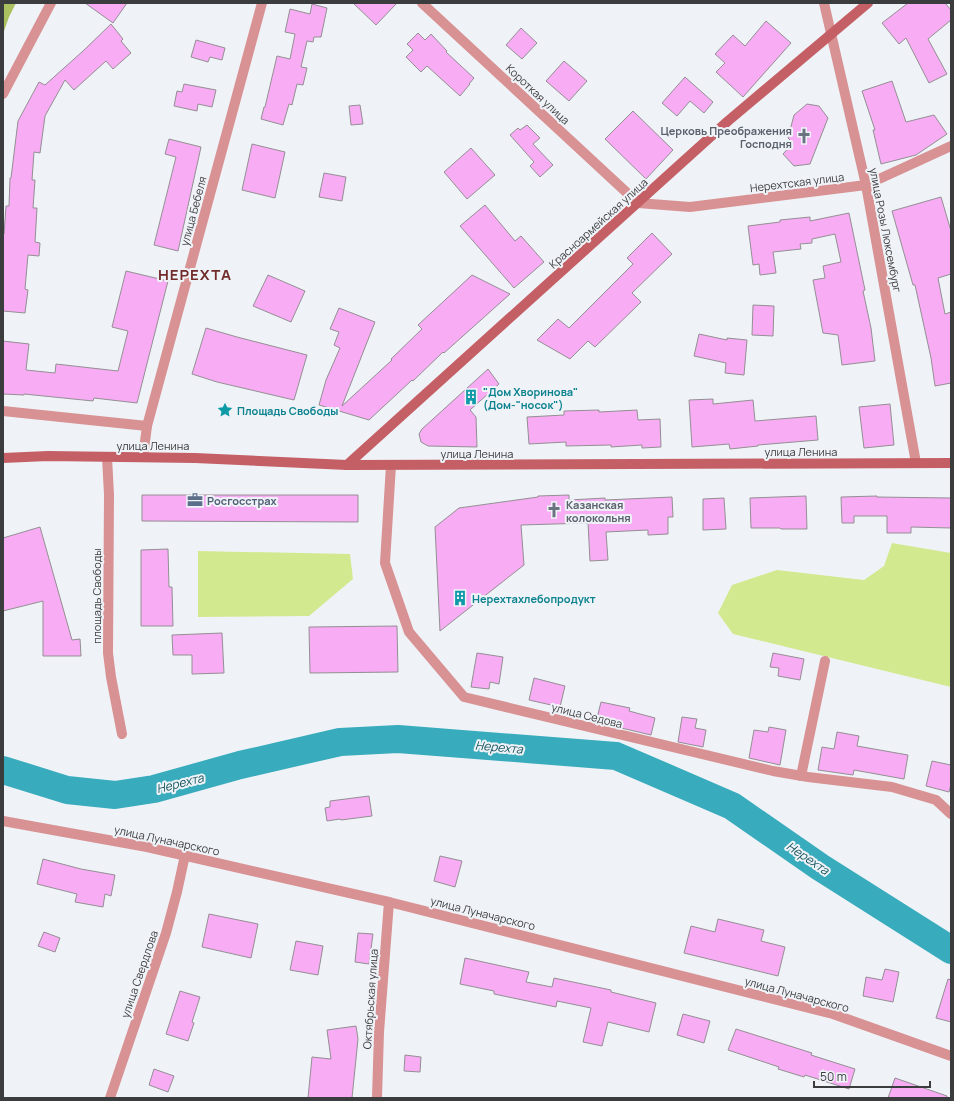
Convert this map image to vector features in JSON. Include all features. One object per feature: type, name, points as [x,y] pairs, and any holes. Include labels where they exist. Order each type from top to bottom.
[{"type":"main road","name":"Красноармейская улица","points":[[347,465],[728,121],[832,35],[868,3]]},
{"type":"main road","name":"улица Ленина","points":[[3,458],[48,456],[195,458],[347,465],[951,463]]},
{"type":"street","points":[[3,94],[51,3]]},
{"type":"street","name":"улица Бебеля","points":[[143,457],[147,426],[262,3]]},
{"type":"street","name":"Короткая улица","points":[[422,3],[638,203]]},
{"type":"street","name":"улица Розы Люксембург","points":[[824,3],[866,185],[916,463]]},
{"type":"street","name":"Нерехтская улица","points":[[638,203],[690,207],[866,185],[951,146]]},
{"type":"street","points":[[3,411],[147,426]]},
{"type":"street","name":"площадь Свободы","points":[[107,457],[109,495],[108,653],[122,734]]},
{"type":"street","name":"улица Седова","points":[[391,465],[385,563],[409,632],[464,697],[773,771],[801,776],[892,787],[936,800],[951,814]]},
{"type":"street","points":[[801,776],[825,661]]},
{"type":"street","name":"улица Луначарского","points":[[3,821],[147,847],[389,902],[833,1014],[951,1056]]},
{"type":"street","name":"улица Свердлова","points":[[110,1098],[166,933],[178,892],[185,855]]},
{"type":"street","name":"Октябрьская улица","points":[[377,1098],[379,1032],[389,902]]},
{"type":"green space","points":[[3,3],[16,3],[3,34]]},
{"type":"green space","points":[[892,543],[951,553],[951,687],[733,634],[718,613],[732,585],[777,570],[864,580],[884,566]]},
{"type":"green space","points":[[198,551],[350,554],[353,579],[309,616],[198,617]]},
{"type":"building","points":[[85,3],[127,3],[113,23]]},
{"type":"building","points":[[353,3],[397,3],[376,25]]},
{"type":"building","points":[[908,3],[945,3],[951,10],[951,20],[928,39],[947,74],[929,83],[906,38],[899,44],[882,23]]},
{"type":"building","points":[[312,4],[327,8],[321,37],[314,37],[313,42],[307,41],[301,67],[307,68],[303,85],[297,84],[292,105],[289,104],[283,125],[261,119],[277,56],[290,59],[295,34],[285,32],[290,9],[310,14]]},
{"type":"building","points":[[766,21],[791,43],[743,97],[716,72],[725,63],[715,54],[733,35],[745,46]]},
{"type":"building","points":[[111,24],[123,39],[121,41],[131,53],[113,69],[106,61],[74,90],[65,80],[45,116],[40,153],[34,152],[32,180],[35,180],[33,208],[37,208],[35,242],[40,243],[39,256],[28,255],[25,289],[28,290],[25,313],[3,311],[3,234],[6,206],[9,206],[10,178],[18,121],[39,82],[45,85]]},
{"type":"building","points":[[521,28],[537,43],[522,59],[506,45]]},
{"type":"building","points":[[418,33],[425,40],[431,34],[447,51],[446,52],[474,78],[460,96],[427,66],[421,72],[406,57],[413,50],[407,44]]},
{"type":"building","points":[[196,40],[225,48],[222,60],[210,57],[208,62],[191,57]]},
{"type":"building","points":[[564,61],[587,81],[569,101],[546,81]]},
{"type":"building","points":[[685,77],[713,102],[704,113],[690,101],[677,116],[662,103]]},
{"type":"building","points":[[892,81],[906,122],[934,115],[947,134],[916,155],[881,164],[873,130],[875,130],[862,91]]},
{"type":"building","points":[[184,84],[216,90],[212,107],[198,104],[197,111],[174,106],[177,91],[182,92]]},
{"type":"building","name":"Церковь Преображения Господня","points":[[807,104],[819,106],[828,118],[810,164],[794,166],[783,154],[793,143],[788,138],[794,115]]},
{"type":"building","points":[[360,105],[363,124],[351,125],[349,106]]},
{"type":"building","points":[[633,111],[673,150],[646,179],[605,139]]},
{"type":"building","points":[[527,125],[540,138],[533,144],[553,165],[540,177],[530,166],[534,162],[510,135],[518,128],[520,130]]},
{"type":"building","points":[[169,139],[201,147],[178,251],[154,245],[176,157],[165,154]]},
{"type":"building","points":[[252,144],[285,152],[275,198],[242,190]]},
{"type":"building","points":[[471,148],[495,175],[467,199],[444,172]]},
{"type":"building","points":[[324,173],[346,177],[342,201],[319,197]]},
{"type":"building","points":[[941,197],[951,231],[951,274],[938,278],[945,314],[951,312],[951,383],[935,386],[931,358],[915,285],[913,285],[892,211]]},
{"type":"building","points":[[485,205],[515,241],[521,236],[544,262],[514,288],[460,226]]},
{"type":"building","points":[[849,213],[865,290],[863,291],[871,328],[875,361],[842,365],[838,335],[823,333],[813,280],[825,278],[823,266],[841,262],[835,234],[812,239],[812,243],[800,244],[801,249],[773,252],[776,273],[760,275],[759,264],[753,265],[748,226],[780,222],[780,220],[810,217],[810,221]]},
{"type":"building","points":[[652,233],[672,254],[632,293],[641,302],[595,347],[588,341],[570,359],[537,340],[558,319],[569,328],[633,264],[627,258]]},
{"type":"building","points":[[126,271],[168,281],[137,403],[94,398],[93,401],[24,394],[3,394],[3,341],[29,344],[26,370],[55,373],[56,364],[118,371],[128,331],[112,327]]},
{"type":"building","points":[[268,275],[305,291],[291,322],[253,306]]},
{"type":"building","points":[[472,275],[510,294],[444,353],[443,352],[369,420],[319,405],[326,380],[340,348],[334,345],[339,332],[330,329],[339,308],[375,322],[342,406],[392,360],[391,359],[422,329],[418,325]]},
{"type":"building","points":[[753,305],[774,306],[773,336],[752,335]]},
{"type":"building","points":[[206,328],[307,355],[294,400],[217,382],[192,374]]},
{"type":"building","points":[[699,334],[727,340],[727,338],[747,340],[744,375],[725,373],[726,363],[694,356]]},
{"type":"building","name":"\"Дом Хворинова\" (Дом-\"носок\")","points":[[488,369],[499,384],[470,410],[476,417],[477,447],[428,446],[421,442],[419,434],[422,429]]},
{"type":"building","points":[[713,399],[713,404],[753,400],[755,421],[816,416],[818,440],[730,449],[729,444],[692,447],[689,400]]},
{"type":"building","points":[[890,404],[894,445],[864,448],[859,407]]},
{"type":"building","points":[[599,410],[599,412],[637,410],[638,420],[660,419],[661,447],[642,448],[642,445],[611,447],[611,445],[566,446],[566,442],[529,444],[527,417],[564,415],[564,411]]},
{"type":"building","points":[[142,495],[358,495],[358,522],[142,521]]},
{"type":"building","name":"Нерехтахлебопродукт","points":[[569,495],[569,500],[672,497],[673,517],[668,517],[668,534],[648,535],[648,530],[606,532],[608,560],[590,561],[588,523],[521,525],[524,565],[440,631],[435,527],[459,508],[538,496]]},
{"type":"building","points":[[806,496],[807,529],[751,528],[750,498]]},
{"type":"building","points":[[877,496],[951,498],[951,528],[911,527],[911,533],[887,533],[887,516],[854,516],[854,523],[842,523],[841,497]]},
{"type":"building","points":[[724,498],[726,529],[703,530],[703,499]]},
{"type":"building","points":[[40,527],[72,640],[80,639],[81,656],[43,656],[43,601],[3,611],[3,538]]},
{"type":"building","points":[[168,549],[169,587],[172,587],[173,626],[141,626],[141,550]]},
{"type":"building","points":[[397,626],[398,672],[310,673],[309,627]]},
{"type":"building","points":[[222,633],[224,673],[192,674],[192,655],[173,655],[172,635]]},
{"type":"building","points":[[477,653],[503,657],[499,684],[490,682],[489,689],[471,687]]},
{"type":"building","points":[[773,653],[804,659],[800,680],[778,676],[779,668],[770,667]]},
{"type":"building","points":[[534,678],[565,686],[560,707],[529,700]]},
{"type":"building","points":[[601,702],[630,708],[629,711],[655,718],[651,735],[596,722]]},
{"type":"building","points":[[682,717],[697,719],[695,728],[706,730],[703,747],[678,742]]},
{"type":"building","points":[[769,727],[786,730],[780,765],[749,758],[754,730],[768,732]]},
{"type":"building","points":[[837,732],[859,736],[857,746],[908,755],[904,779],[854,770],[853,775],[818,770],[822,747],[834,749]]},
{"type":"building","points":[[932,761],[951,765],[951,784],[949,792],[926,786]]},
{"type":"building","points":[[369,796],[372,816],[327,821],[325,808],[330,807],[330,801]]},
{"type":"building","points":[[440,856],[462,861],[455,887],[434,881]]},
{"type":"building","points":[[43,859],[81,869],[115,875],[111,896],[105,894],[103,907],[75,902],[77,894],[37,884]]},
{"type":"building","points":[[209,914],[258,924],[251,958],[202,947]]},
{"type":"building","points":[[718,919],[764,930],[761,941],[785,947],[778,976],[684,953],[691,926],[715,932]]},
{"type":"building","points":[[44,932],[60,938],[55,952],[38,946]]},
{"type":"building","points":[[358,933],[373,934],[369,964],[355,962]]},
{"type":"building","points":[[296,941],[323,946],[318,975],[290,970]]},
{"type":"building","points":[[465,958],[529,972],[526,982],[552,987],[554,978],[611,990],[611,992],[656,1003],[649,1032],[608,1022],[602,1046],[583,1042],[591,1008],[557,1001],[556,1007],[494,994],[494,991],[460,984]]},
{"type":"building","points":[[885,969],[899,972],[893,1002],[863,996],[866,977],[882,980]]},
{"type":"building","points":[[948,979],[951,980],[951,1022],[936,1018]]},
{"type":"building","points":[[180,991],[200,997],[188,1041],[166,1034]]},
{"type":"building","points":[[683,1014],[710,1021],[704,1043],[677,1035]]},
{"type":"building","points":[[356,1026],[358,1039],[352,1098],[308,1098],[312,1057],[331,1059],[327,1030]]},
{"type":"building","points":[[736,1029],[812,1053],[811,1055],[855,1069],[849,1089],[805,1075],[804,1077],[778,1069],[779,1067],[728,1050]]},
{"type":"building","points":[[405,1055],[421,1057],[420,1072],[404,1071]]},
{"type":"building","points":[[154,1069],[174,1076],[168,1092],[149,1085]]},
{"type":"building","points":[[895,1078],[947,1096],[947,1098],[888,1098]]},
{"type":"waterway","name":"Нерехта","points":[[3,770],[67,790],[115,795],[154,789],[240,765],[340,742],[398,739],[616,756],[732,806],[820,867],[951,950]]},
{"type":"place","name":"Церковь Преображения Господня","points":[[804,136]]},
{"type":"place","name":"\"Дом Хворинова\" (Дом-\"носок\")","points":[[471,397]]},
{"type":"place","name":"Площадь Свободы","points":[[225,410]]},
{"type":"place","name":"Росгосстрах","points":[[195,500]]},
{"type":"place","name":"Казанская колокольня","points":[[554,510]]},
{"type":"place","name":"Нерехтахлебопродукт","points":[[460,598]]},
{"type":"district","name":"НЕРЕХТА","points":[[195,274]]}]
